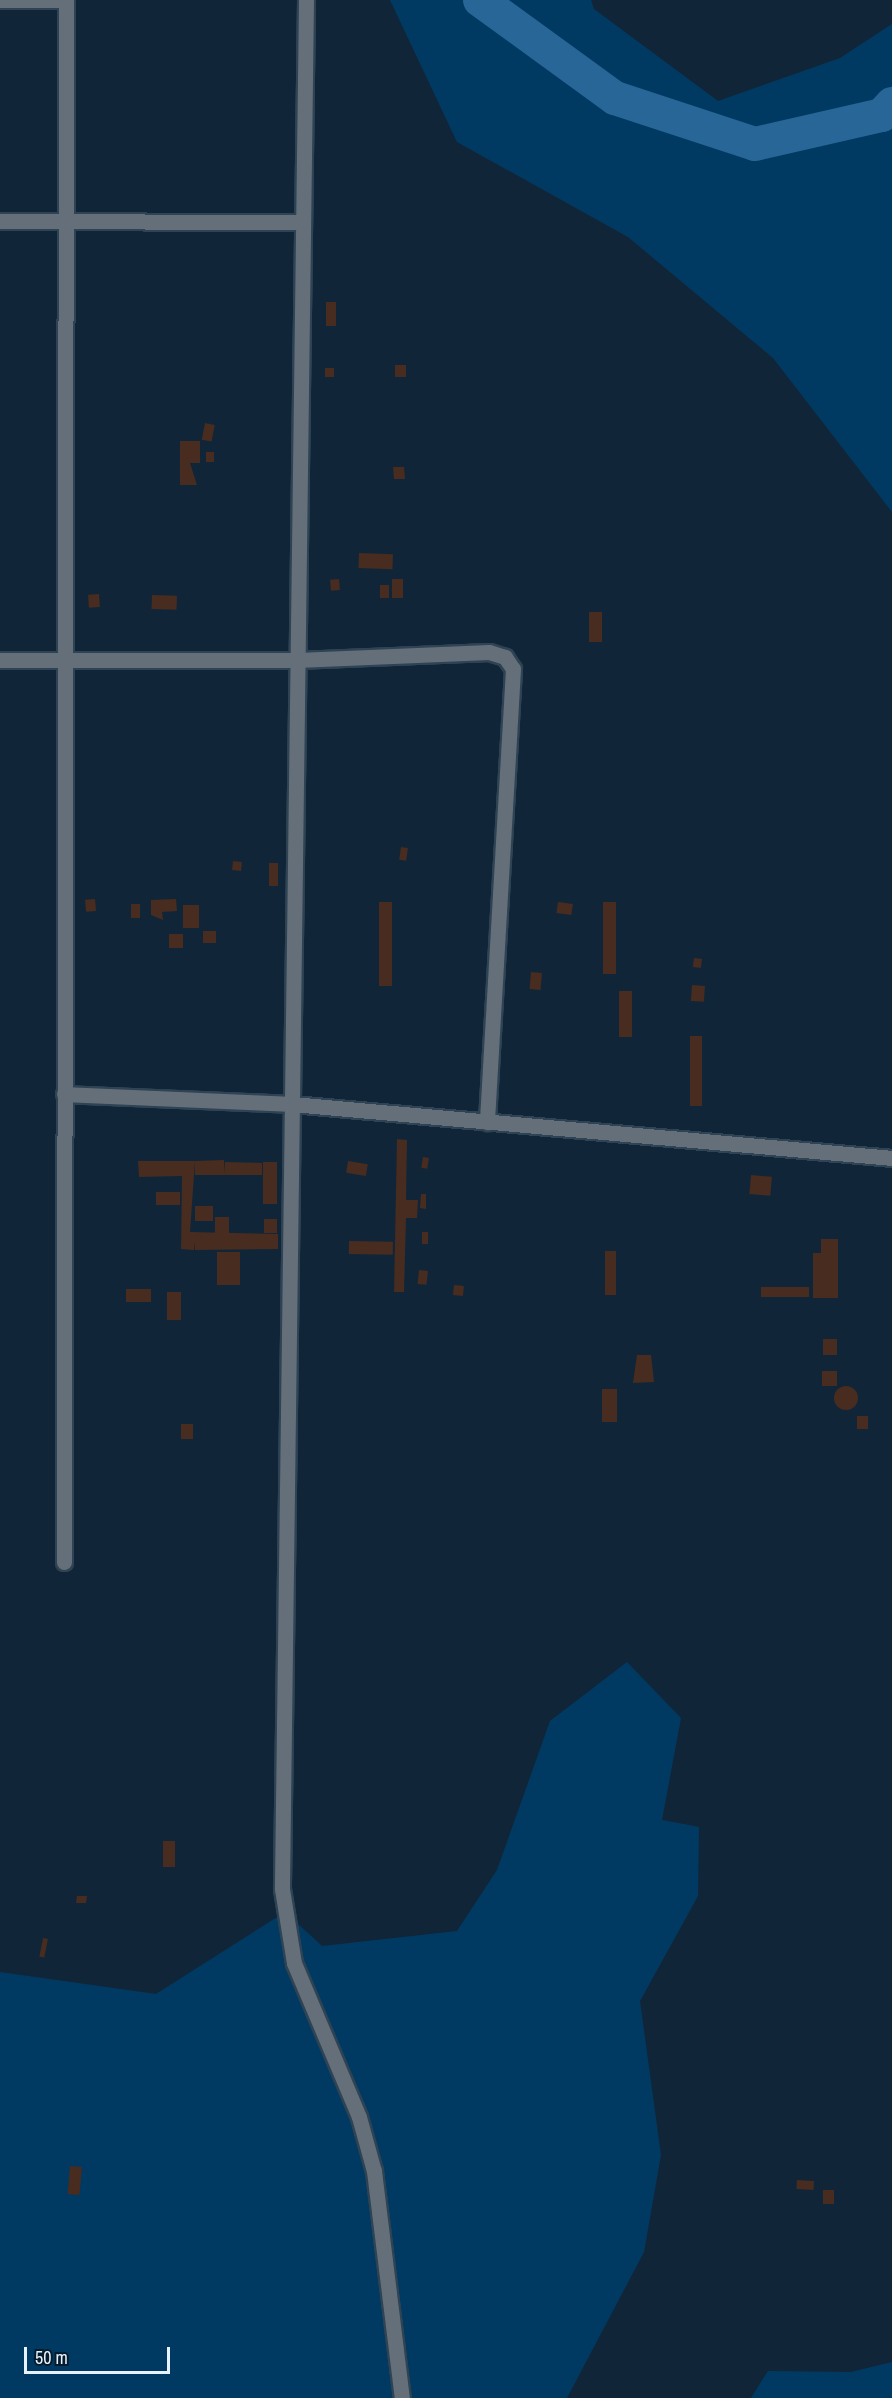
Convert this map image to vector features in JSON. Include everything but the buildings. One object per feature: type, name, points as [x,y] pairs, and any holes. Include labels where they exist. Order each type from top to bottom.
[{"type":"street","points":[[0,0],[64,0],[66,221],[64,1562]]},
{"type":"street","points":[[306,0],[282,1889],[294,1963],[359,2117],[374,2171],[402,2398]]},
{"type":"street","points":[[0,221],[302,222]]},
{"type":"street","points":[[0,660],[297,660],[489,652],[505,657],[513,669],[487,1122]]},
{"type":"street","points":[[64,1094],[292,1104],[892,1158]]},
{"type":"shaded area","points":[[390,0],[591,0],[594,9],[718,101],[840,58],[892,24],[892,512],[773,358],[628,237],[457,142]]},
{"type":"shaded area","points":[[627,1662],[681,1718],[662,1820],[699,1827],[698,1896],[640,2001],[661,2155],[644,2252],[567,2398],[0,2398],[0,1972],[156,1994],[285,1912],[322,1946],[457,1931],[497,1870],[550,1721]]},
{"type":"shaded area","points":[[892,2362],[892,2398],[751,2398],[768,2371],[851,2372]]},
{"type":"waterway","points":[[480,0],[615,98],[755,144],[882,115],[892,104]]}]
